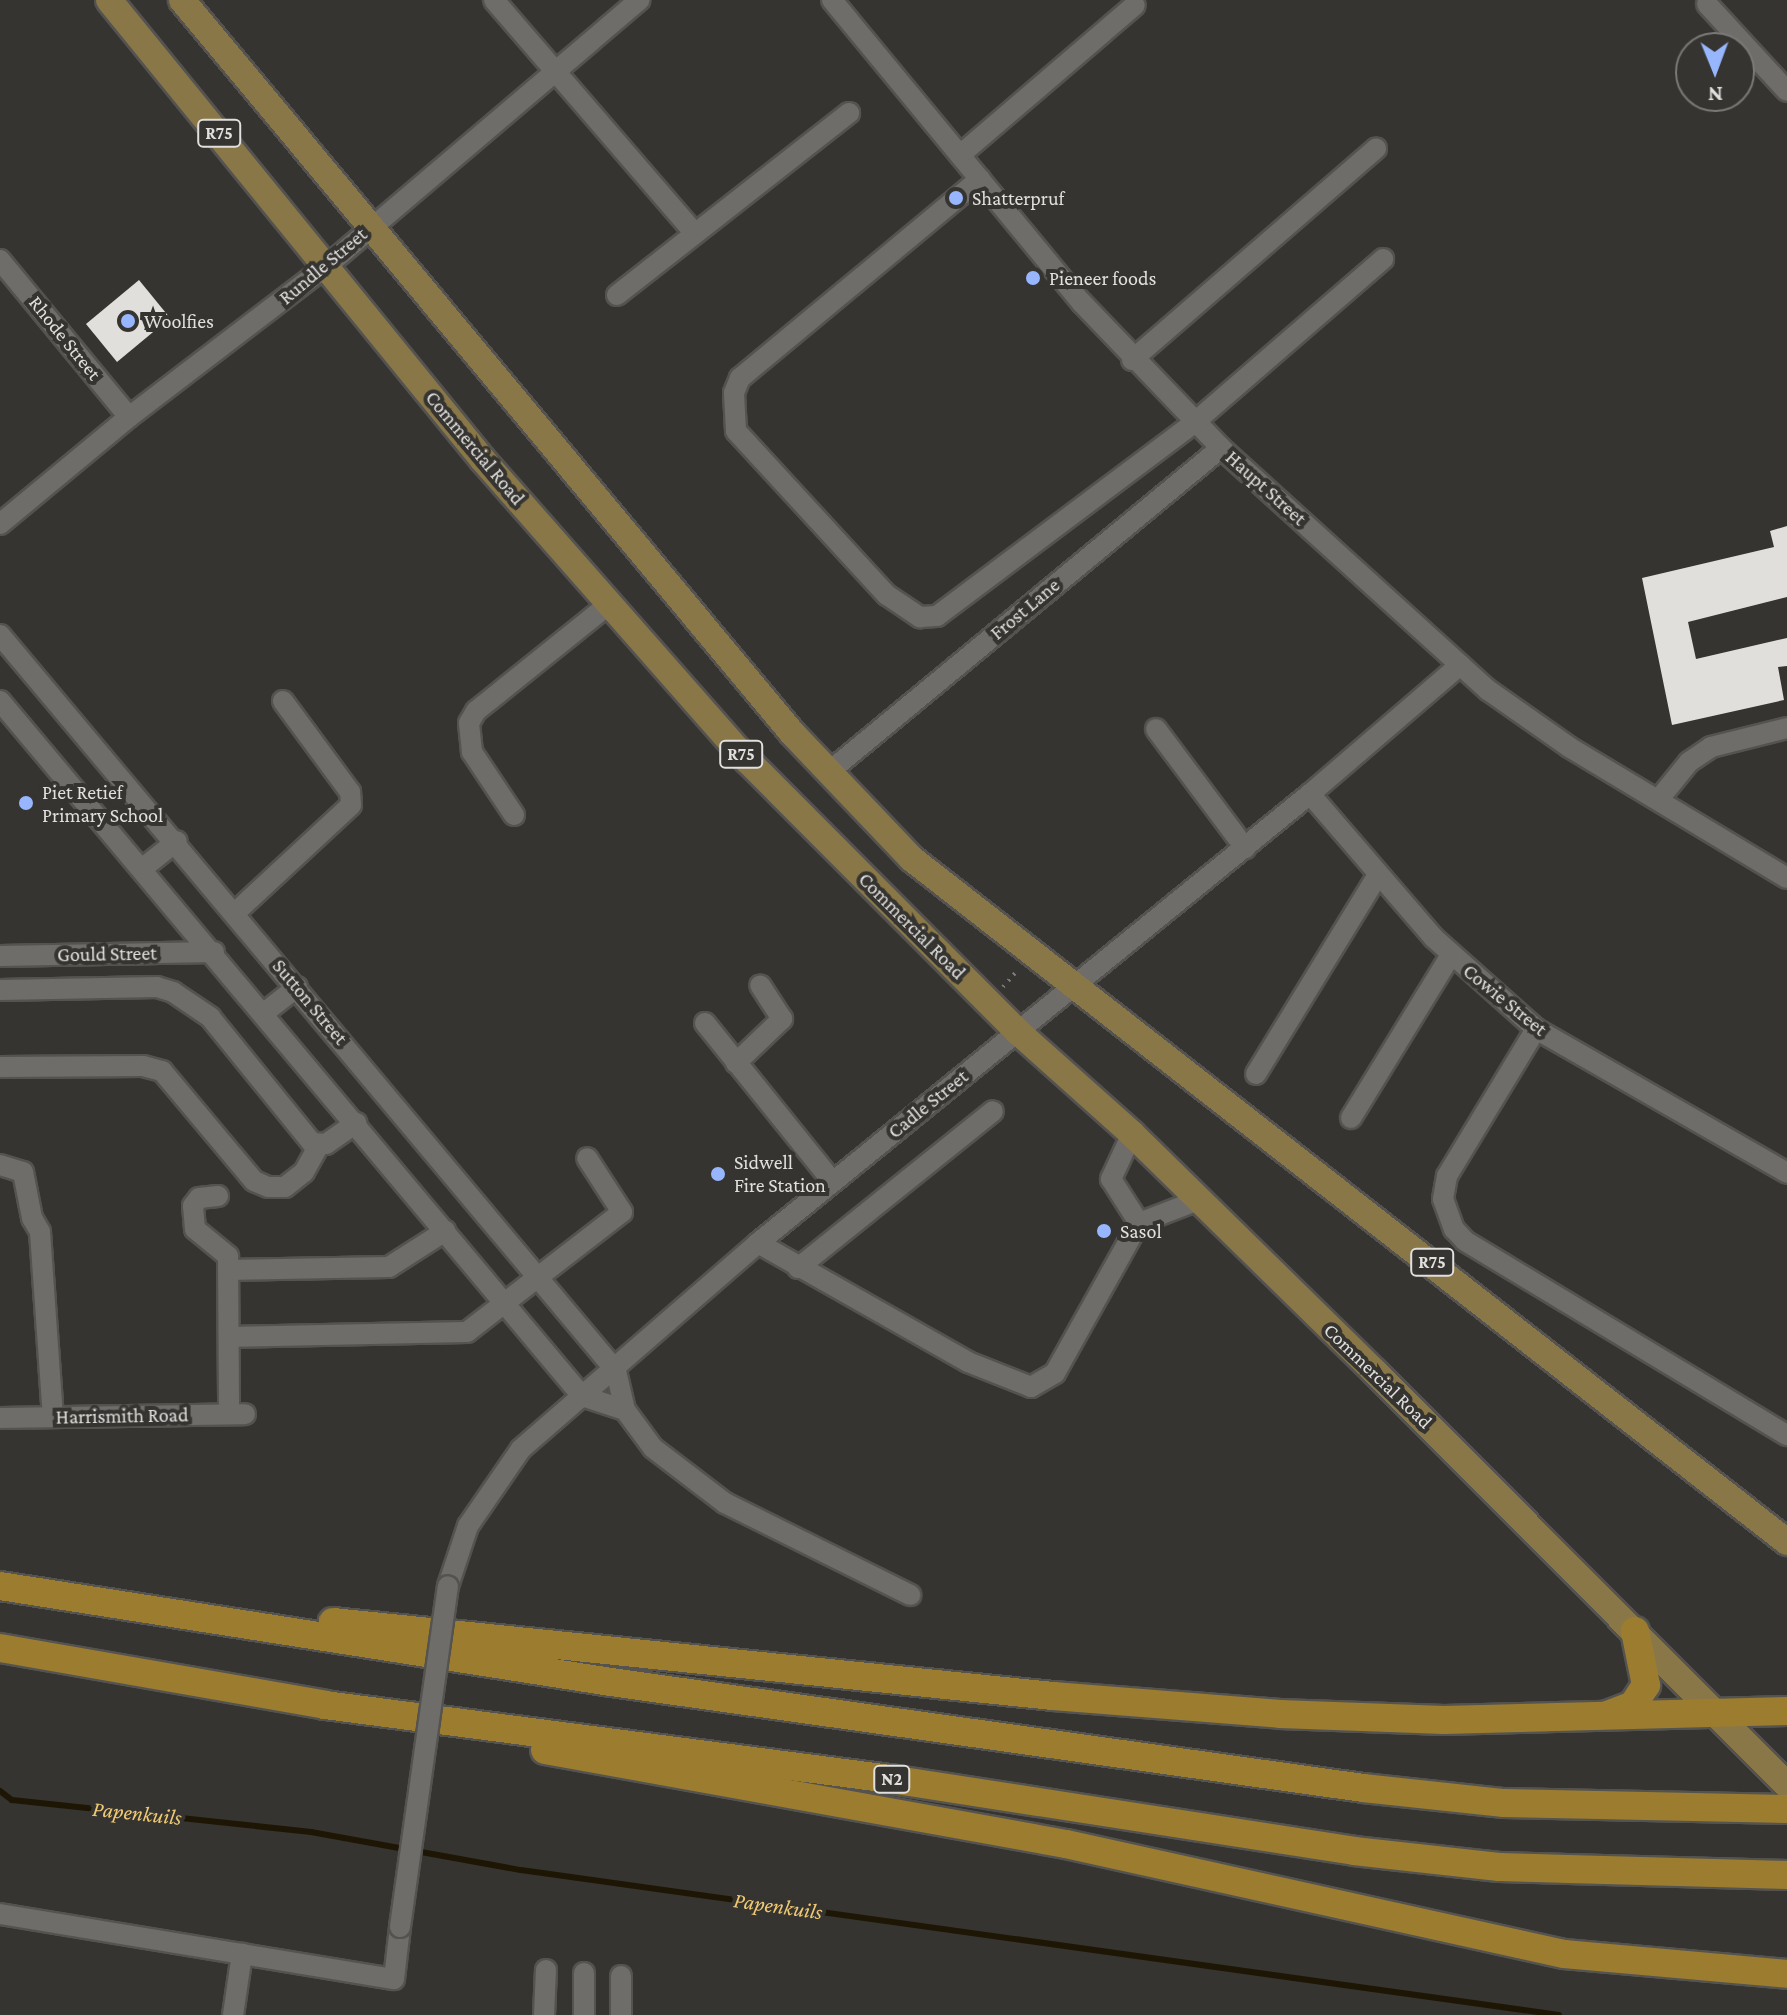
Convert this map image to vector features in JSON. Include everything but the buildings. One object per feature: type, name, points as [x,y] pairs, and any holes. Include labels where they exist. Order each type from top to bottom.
[{"type":"highway","points":[[0,1586],[580,1678],[1363,1788],[1504,1803],[1787,1809]]},
{"type":"highway","points":[[119,1604],[1083,1699],[1355,1717],[1595,1719],[1787,1711]]},
{"type":"highway","points":[[1595,1719],[1633,1705],[1646,1685],[1645,1660],[1635,1631]]},
{"type":"highway","name":"N2","points":[[0,1648],[325,1705],[875,1777],[1354,1851],[1499,1867],[1787,1875]]},
{"type":"highway","points":[[325,1705],[425,1728],[1066,1844],[1564,1954],[1787,1974]]},
{"type":"main road","name":"Commercial Road","points":[[109,0],[328,265],[483,460],[747,760],[1017,1031],[1132,1134],[1196,1201],[1635,1631],[1787,1785]]},
{"type":"main road","name":"R75","points":[[182,0],[792,733],[912,859],[1787,1542]]},
{"type":"street","points":[[494,0],[695,234]]},
{"type":"street","name":"Rundle Street","points":[[0,524],[129,417],[328,265],[639,0]]},
{"type":"street","name":"Haupt Street","points":[[832,0],[1132,360],[1221,448],[1460,665],[1526,719],[1787,878]]},
{"type":"street","points":[[1707,4],[1787,91]]},
{"type":"street","points":[[960,155],[1135,5]]},
{"type":"street","points":[[617,295],[849,113]]},
{"type":"street","points":[[1132,360],[1376,149]]},
{"type":"street","points":[[980,179],[740,378],[734,393],[736,431],[887,595],[920,617],[937,616],[1195,422],[1383,259]]},
{"type":"street","name":"Rhode Street","points":[[0,260],[129,417]]},
{"type":"street","name":"Frost Lane","points":[[830,771],[1221,448]]},
{"type":"street","points":[[514,815],[472,752],[469,723],[476,711],[609,604]]},
{"type":"street","name":"Sutton Street","points":[[0,635],[177,841],[616,1371]]},
{"type":"street","name":"Cadle Street","points":[[242,1954],[394,1979],[448,1586],[468,1526],[502,1470],[758,1243],[1245,848],[1460,665]]},
{"type":"street","name":"Sutton Street","points":[[0,701],[214,952],[582,1396]]},
{"type":"street","points":[[236,912],[351,805],[350,792],[283,701]]},
{"type":"street","points":[[1659,799],[1689,762],[1711,747],[1787,728]]},
{"type":"street","points":[[1156,729],[1245,848]]},
{"type":"street","name":"Cowie Street","points":[[1310,794],[1451,955],[1536,1029],[1787,1173]]},
{"type":"street","points":[[143,868],[177,841]]},
{"type":"street","points":[[1256,1074],[1378,875]]},
{"type":"street","name":"Gould Street","points":[[0,956],[214,952]]},
{"type":"street","points":[[1351,1118],[1451,955]]},
{"type":"street","points":[[736,1063],[782,1019],[760,985]]},
{"type":"street","points":[[0,990],[157,987],[188,999],[210,1017],[289,1118],[319,1145]]},
{"type":"street","points":[[264,1013],[297,987]]},
{"type":"street","points":[[705,1023],[833,1182]]},
{"type":"street","points":[[1536,1029],[1447,1176],[1445,1213],[1465,1241],[1784,1425]]},
{"type":"street","points":[[0,1067],[143,1066],[162,1071],[254,1181],[268,1187],[285,1187],[304,1172],[319,1145],[356,1123]]},
{"type":"street","points":[[798,1268],[993,1111]]},
{"type":"street","points":[[1132,1134],[1111,1179],[1139,1223]]},
{"type":"street","points":[[218,1196],[195,1201],[193,1222],[198,1234],[224,1250],[230,1270],[229,1337],[458,1334],[506,1304],[622,1212],[587,1158]]},
{"type":"street","points":[[0,1165],[23,1172],[32,1218],[40,1232],[53,1417]]},
{"type":"street","points":[[758,1243],[968,1362],[1031,1387],[1055,1373],[1139,1223],[1196,1201]]},
{"type":"street","points":[[230,1270],[389,1267],[445,1231]]},
{"type":"street","name":"Harrismith Road","points":[[0,1418],[237,1414],[229,1337]]},
{"type":"street","points":[[616,1371],[625,1410],[653,1448],[715,1497],[910,1595]]},
{"type":"street","points":[[582,1396],[625,1410]]},
{"type":"street","points":[[0,1914],[242,1954],[233,2015]]},
{"type":"street","points":[[544,2015],[546,1970]]},
{"type":"street","points":[[584,1973],[584,2015]]},
{"type":"street","points":[[621,1976],[621,2015]]},
{"type":"path","points":[[989,1003],[1033,953]]},
{"type":"waterway","name":"Papenkuils","points":[[0,1791],[12,1800],[311,1832],[521,1870],[1559,2015]]},
{"type":"place","name":"Shatterpruf","points":[[956,198]]},
{"type":"place","name":"Pieneer foods","points":[[1033,278]]},
{"type":"place","name":"Woolfies","points":[[128,321]]},
{"type":"place","name":"Piet Retief Primary School","points":[[26,803]]},
{"type":"place","name":"Sidwell Fire Station","points":[[718,1174]]},
{"type":"place","name":"Sasol","points":[[1104,1231]]}]
